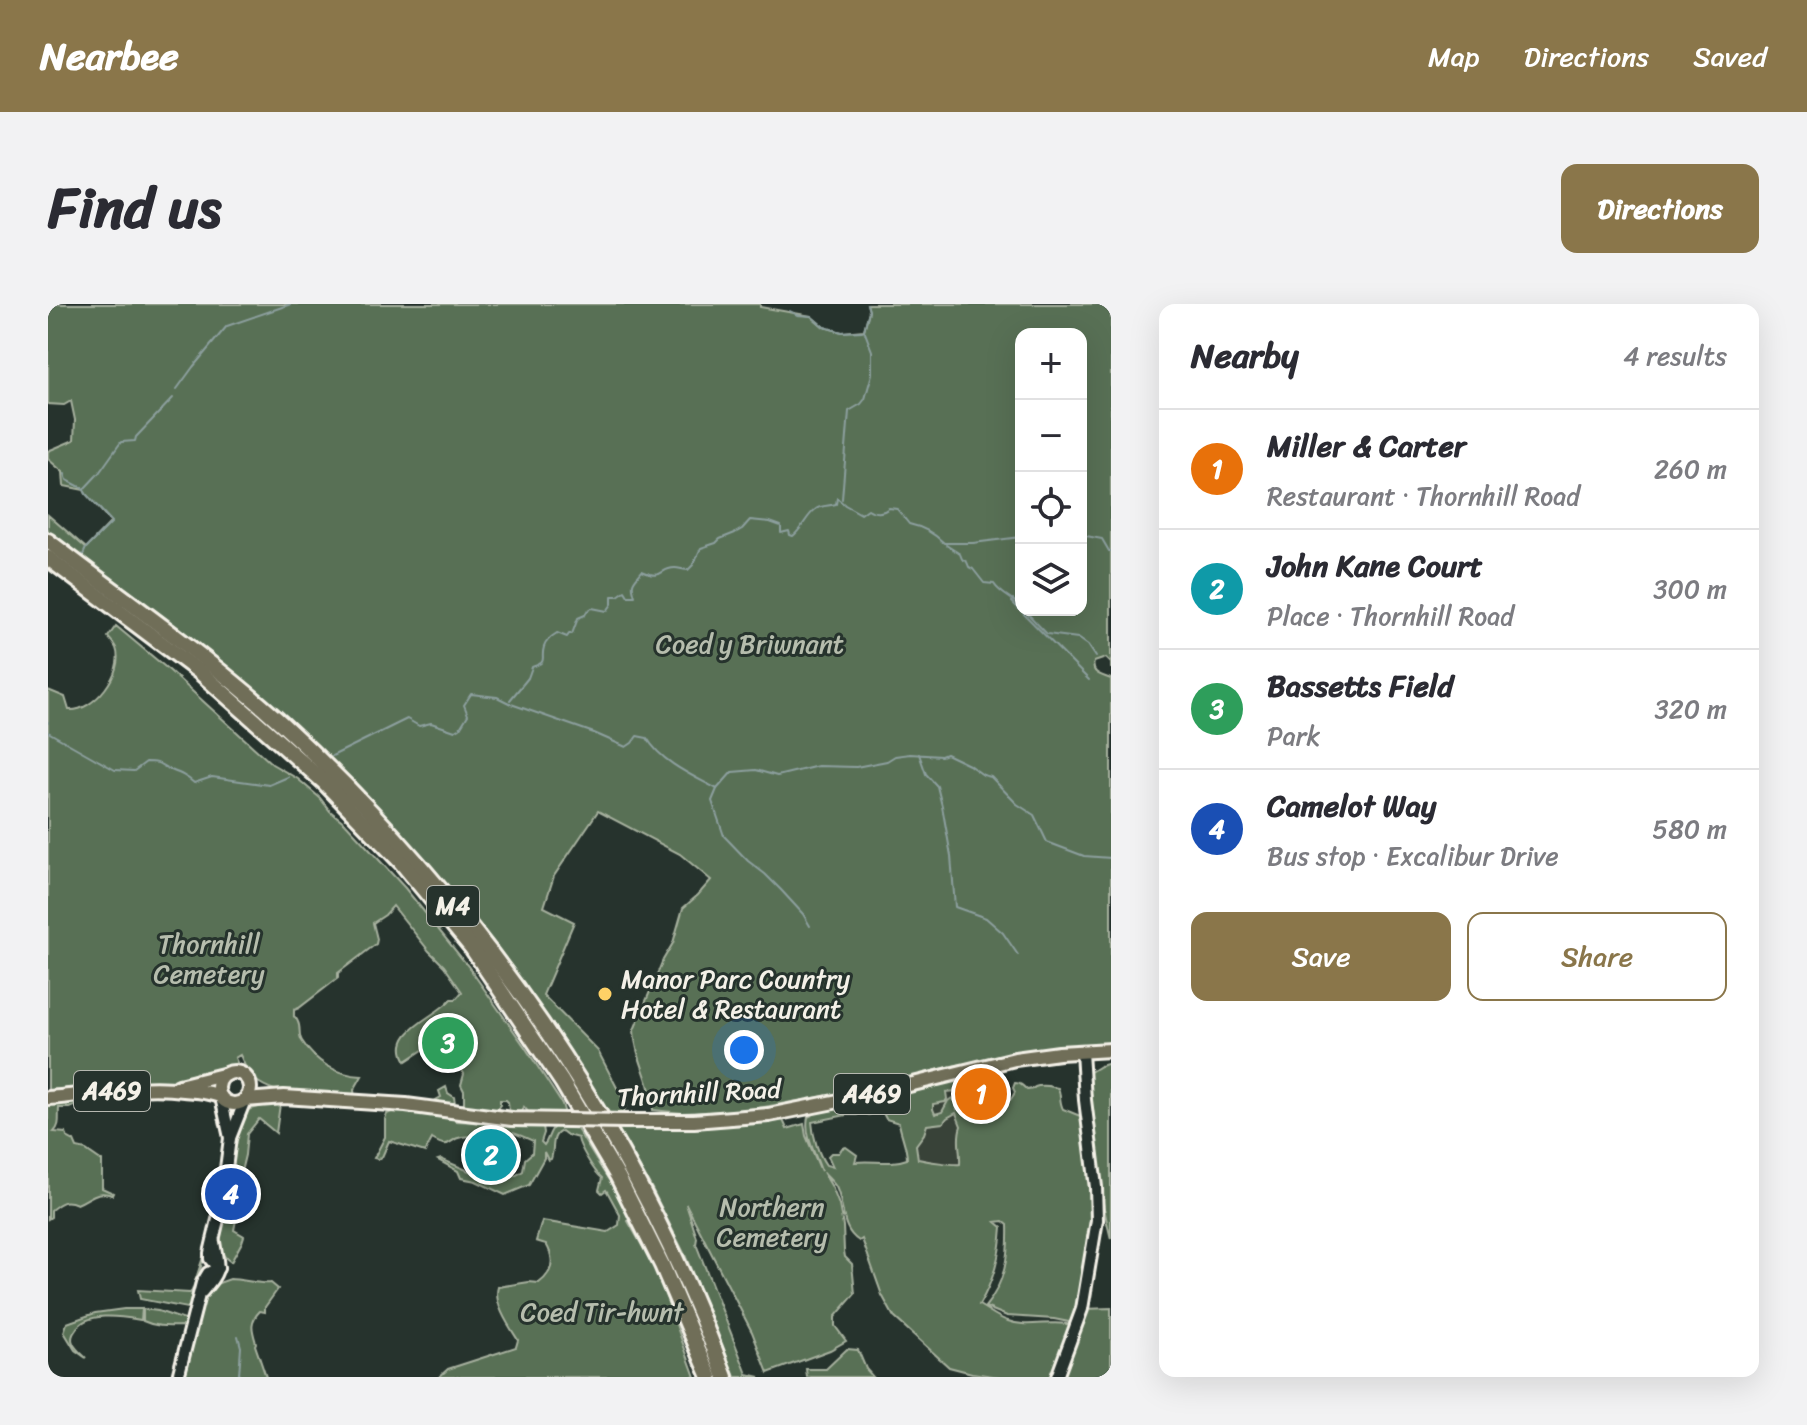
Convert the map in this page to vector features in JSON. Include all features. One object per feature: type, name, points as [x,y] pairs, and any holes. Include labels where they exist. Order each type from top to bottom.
[{"type":"highway","name":"M4","points":[[48,541],[218,669],[281,723],[375,814],[462,917],[547,1031],[619,1151],[666,1239],[725,1377]]},
{"type":"highway","name":"M4","points":[[48,558],[201,673],[323,781],[401,862],[472,948],[555,1071],[618,1177],[662,1265],[710,1377]]},
{"type":"main road","name":"Thornhill Road","points":[[48,1098],[176,1088],[206,1091],[232,1104],[284,1097],[406,1105],[512,1119],[694,1121],[769,1115],[1041,1055],[1111,1050]]},
{"type":"main road","name":"Thornhill Road","points":[[176,1088],[239,1073],[284,1097]]},
{"type":"main road","points":[[221,1096],[219,1083],[227,1074]]},
{"type":"main road","points":[[245,1100],[250,1090],[248,1079]]},
{"type":"street","points":[[1057,1377],[1082,1309],[1097,1220],[1082,1052]]},
{"type":"street","points":[[221,1096],[230,1138]]},
{"type":"street","points":[[178,1377],[202,1283],[208,1273],[218,1268],[210,1257],[230,1138],[245,1100]]},
{"type":"shaded area","points":[[987,1074],[990,1087],[997,1086],[1000,1109],[967,1164],[956,1167],[913,1160],[906,1095]]},
{"type":"green space","name":"Coed y Briwnant","points":[[48,304],[760,304],[760,307],[811,316],[824,327],[842,332],[864,330],[869,311],[867,304],[1111,304],[1111,663],[1106,658],[1094,662],[1093,666],[1098,674],[1111,679],[1111,1045],[1066,1049],[1060,1046],[952,1066],[869,1088],[748,1110],[682,1113],[653,1110],[634,1030],[673,943],[683,908],[711,880],[680,854],[598,811],[554,876],[544,907],[574,922],[543,995],[598,1051],[626,1105],[623,1115],[605,1116],[527,988],[481,926],[379,809],[269,703],[213,655],[48,531],[48,515],[86,548],[111,522],[84,490],[64,486],[63,472],[48,459],[48,451],[74,440],[75,420],[71,401],[64,405],[48,404]]},
{"type":"green space","name":"Thornhill Cemetery","points":[[116,626],[272,764],[298,779],[320,798],[405,888],[468,966],[525,1047],[562,1104],[565,1114],[530,1114],[524,1107],[522,1112],[509,1111],[506,1100],[500,1100],[494,1112],[435,1104],[434,1101],[441,1097],[439,1091],[446,1087],[455,1103],[464,1105],[461,1085],[464,1074],[447,1043],[429,1046],[406,1061],[403,1041],[416,1026],[462,992],[393,906],[373,923],[376,944],[338,973],[338,978],[294,1010],[301,1039],[313,1055],[335,1070],[362,1076],[354,1090],[355,1098],[298,1095],[269,1088],[249,1073],[240,1055],[235,1058],[239,1067],[195,1077],[197,1072],[150,1085],[48,1094],[48,690],[65,697],[69,710],[79,709],[97,698],[112,679],[116,668],[116,648],[108,637]]},
{"type":"green space","points":[[1111,1063],[1111,1239],[1099,1178],[1087,1074]]},
{"type":"green space","name":"Northern Cemetery","points":[[982,1070],[983,1073],[963,1078],[966,1084],[957,1091],[946,1092],[945,1102],[933,1104],[935,1114],[942,1112],[952,1098],[957,1110],[967,1104],[979,1109],[1000,1106],[1012,1098],[1015,1083],[1027,1090],[1041,1086],[1058,1088],[1063,1109],[1085,1118],[1087,1177],[1094,1212],[1088,1263],[1074,1323],[1007,1316],[985,1307],[1004,1269],[1008,1225],[1003,1221],[996,1222],[1002,1227],[998,1258],[979,1305],[1016,1323],[1073,1325],[1056,1374],[1049,1377],[1000,1377],[949,1367],[894,1317],[882,1295],[862,1239],[859,1241],[849,1230],[836,1187],[823,1172],[839,1205],[845,1257],[852,1264],[855,1294],[835,1317],[835,1326],[846,1341],[768,1373],[752,1332],[686,1204],[697,1238],[696,1244],[747,1374],[760,1377],[735,1377],[685,1255],[617,1127],[700,1127],[783,1120],[787,1129],[804,1124],[821,1171],[808,1131],[808,1117],[814,1114],[810,1112],[859,1104],[860,1112],[857,1115],[812,1122],[816,1145],[826,1165],[833,1167],[828,1156],[846,1147],[857,1155],[855,1162],[901,1161],[907,1159],[899,1123],[886,1119],[883,1113],[868,1115],[864,1112],[868,1100],[908,1092]],"holes":[[[956,1113],[961,1126],[960,1164],[918,1159],[916,1145],[927,1125],[943,1123]]]},
{"type":"green space","points":[[48,1099],[98,1099],[88,1101],[85,1106],[59,1108],[54,1132],[66,1133],[77,1148],[102,1161],[102,1188],[113,1193],[97,1194],[77,1204],[63,1202],[51,1210],[48,1219]]},
{"type":"green space","points":[[280,1104],[276,1133],[259,1119],[247,1134],[239,1180],[247,1198],[242,1212],[237,1215],[234,1230],[244,1236],[231,1262],[222,1253],[220,1242],[223,1206],[227,1205],[230,1194],[237,1132],[247,1110]]},
{"type":"green space","name":"Coed Tir-hwnt","points":[[395,1108],[453,1115],[455,1121],[539,1124],[543,1126],[541,1142],[544,1145],[556,1125],[575,1126],[627,1209],[628,1221],[657,1272],[695,1377],[439,1377],[448,1369],[516,1347],[518,1340],[500,1307],[498,1287],[539,1283],[548,1274],[552,1265],[551,1255],[546,1244],[536,1241],[542,1221],[608,1232],[619,1225],[620,1215],[606,1190],[602,1193],[599,1190],[602,1178],[587,1159],[578,1138],[562,1131],[554,1139],[551,1159],[548,1160],[544,1152],[544,1158],[529,1185],[505,1195],[476,1181],[461,1178],[458,1171],[438,1160],[490,1180],[512,1177],[523,1171],[525,1159],[532,1153],[533,1141],[513,1133],[503,1132],[492,1136],[481,1132],[446,1144],[432,1139],[425,1152],[389,1141],[382,1157],[374,1158],[385,1137],[387,1114]]},
{"type":"green space","points":[[204,1254],[192,1304],[187,1308],[140,1299],[138,1290],[190,1293]]},
{"type":"green space","points":[[230,1279],[271,1283],[278,1289],[265,1307],[265,1312],[260,1311],[253,1322],[255,1345],[266,1377],[181,1377],[205,1297],[213,1285]]},
{"type":"green space","points":[[1111,1308],[1111,1377],[1060,1377],[1084,1309]]},
{"type":"green space","points":[[142,1309],[141,1320],[96,1318],[80,1324],[72,1342],[86,1358],[75,1350],[64,1332],[67,1323],[95,1313]]},
{"type":"green space","points":[[143,1309],[185,1320],[187,1324],[176,1366],[184,1326],[159,1326],[143,1321]]},
{"type":"green space","points":[[847,1349],[858,1350],[873,1377],[807,1377],[806,1369],[826,1369]]},
{"type":"waterway","points":[[177,389],[227,326],[291,304]]},
{"type":"waterway","points":[[842,499],[849,411],[865,399],[872,374],[872,351],[864,330],[869,311],[867,304]]},
{"type":"waterway","points":[[790,311],[811,316],[824,327],[842,332],[862,331]]},
{"type":"waterway","points":[[84,489],[121,442],[135,441],[173,398]]},
{"type":"waterway","points":[[65,474],[67,480],[84,489],[112,522],[83,555]]},
{"type":"waterway","points":[[510,700],[528,678],[532,667],[542,661],[545,645],[553,636],[557,633],[567,637],[572,634],[578,618],[592,608],[607,611],[612,604],[612,596],[625,591],[628,596],[635,596],[633,584],[642,571],[654,575],[670,569],[688,570],[701,548],[735,533],[750,520],[781,526],[781,533],[789,531],[793,536],[813,512],[820,507],[836,504],[837,498],[861,514],[868,509],[873,512],[897,509],[909,524],[928,531],[944,543],[1015,538]]},
{"type":"waterway","points":[[1087,536],[1102,539],[1111,551]]},
{"type":"waterway","points":[[946,545],[960,554],[984,583],[994,584],[1015,602]]},
{"type":"waterway","points":[[1013,599],[1012,602],[1089,680]]},
{"type":"waterway","points":[[1030,616],[1047,634],[1078,638],[1088,645],[1096,657]]},
{"type":"waterway","points":[[332,756],[407,719],[419,726],[431,723],[455,731],[468,715],[464,705],[471,694],[497,697],[626,747],[637,736],[647,738],[669,761],[717,789],[732,772],[756,770],[777,776],[818,766],[856,767],[910,754],[946,754],[991,777],[1017,804],[1034,815],[1047,842],[1084,856],[1111,858]]},
{"type":"waterway","points":[[48,732],[115,770],[134,771],[146,762],[155,763],[194,783],[212,777],[269,785],[288,777]]},
{"type":"waterway","points":[[919,754],[926,774],[937,786],[942,806],[951,856],[955,907],[986,918],[1003,933],[1018,955]]},
{"type":"waterway","points":[[717,789],[712,801],[724,836],[781,890],[810,926]]},
{"type":"waterway","points":[[237,1377],[241,1347],[238,1336]]},
{"type":"place","name":"Manor Parc Country Hotel & Restaurant","points":[[605,994]]},
{"type":"place","name":"Bassetts Field","points":[[448,1043]]},
{"type":"place","name":"Miller & Carter","points":[[981,1094]]},
{"type":"place","name":"John Kane Court","points":[[491,1155]]},
{"type":"place","name":"Camelot Way","points":[[231,1194]]}]
